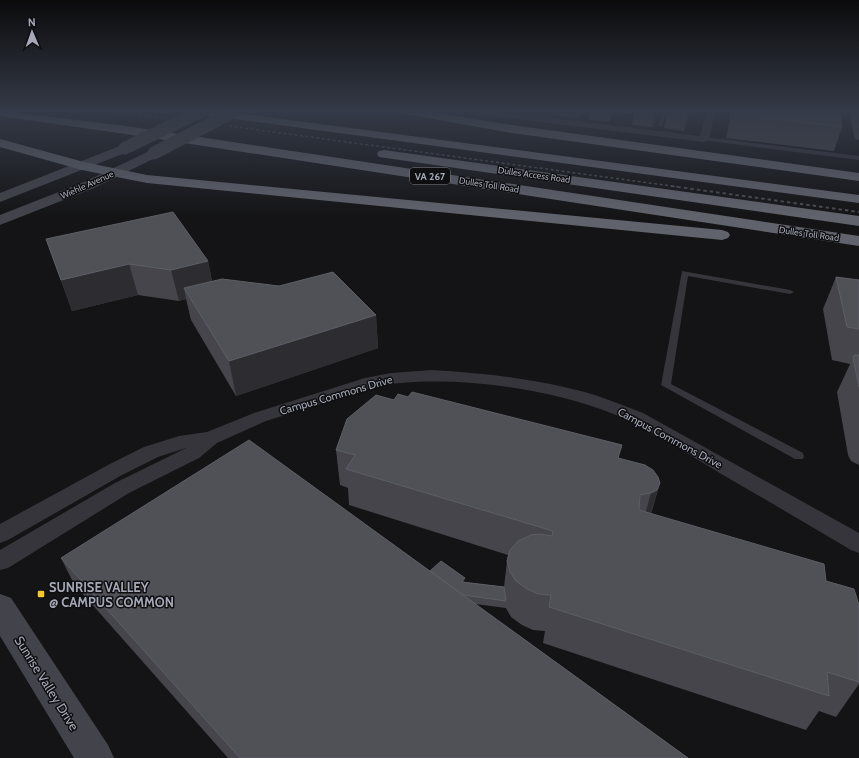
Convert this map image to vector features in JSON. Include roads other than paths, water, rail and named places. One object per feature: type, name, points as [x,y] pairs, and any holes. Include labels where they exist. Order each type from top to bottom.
[{"type":"highway","points":[[12,146],[113,174],[147,179],[498,212],[859,249]]},
{"type":"highway","name":"Dulles Toll Road","points":[[234,146],[859,241]]},
{"type":"highway","name":"Dulles Access Road","points":[[464,146],[859,199]]},
{"type":"highway","points":[[555,146],[859,185]]},
{"type":"highway","points":[[638,146],[859,177]]},
{"type":"highway","points":[[0,151],[68,172]]},
{"type":"highway","name":"Dulles Access Road","points":[[374,153],[859,221]]},
{"type":"main road","name":"Wiehle Avenue","points":[[0,198],[68,172],[128,146]]},
{"type":"main road","name":"Wiehle Avenue","points":[[0,220],[51,201],[113,174],[167,146]]},
{"type":"main road","name":"Sunrise Valley Drive","points":[[0,608],[95,758]]},
{"type":"street","name":"Campus Commons Drive","points":[[0,534],[102,477],[151,452],[179,442],[210,438],[260,417],[319,398],[391,378],[425,375],[456,376],[528,385],[568,393],[600,403],[636,417],[859,544]]},
{"type":"street","name":"Campus Commons Drive","points":[[0,560],[88,508],[192,453],[210,438]]},
{"type":"lane","points":[[774,146],[859,158]]},
{"type":"lane","points":[[790,292],[685,273],[666,385],[799,456]]},
{"type":"railway","points":[[379,146],[679,187]]},
{"type":"railway","points":[[671,186],[859,212]]},
{"type":"place","name":"SUNRISE VALLEY @ CAMPUS COMMON","points":[[41,594]]}]
